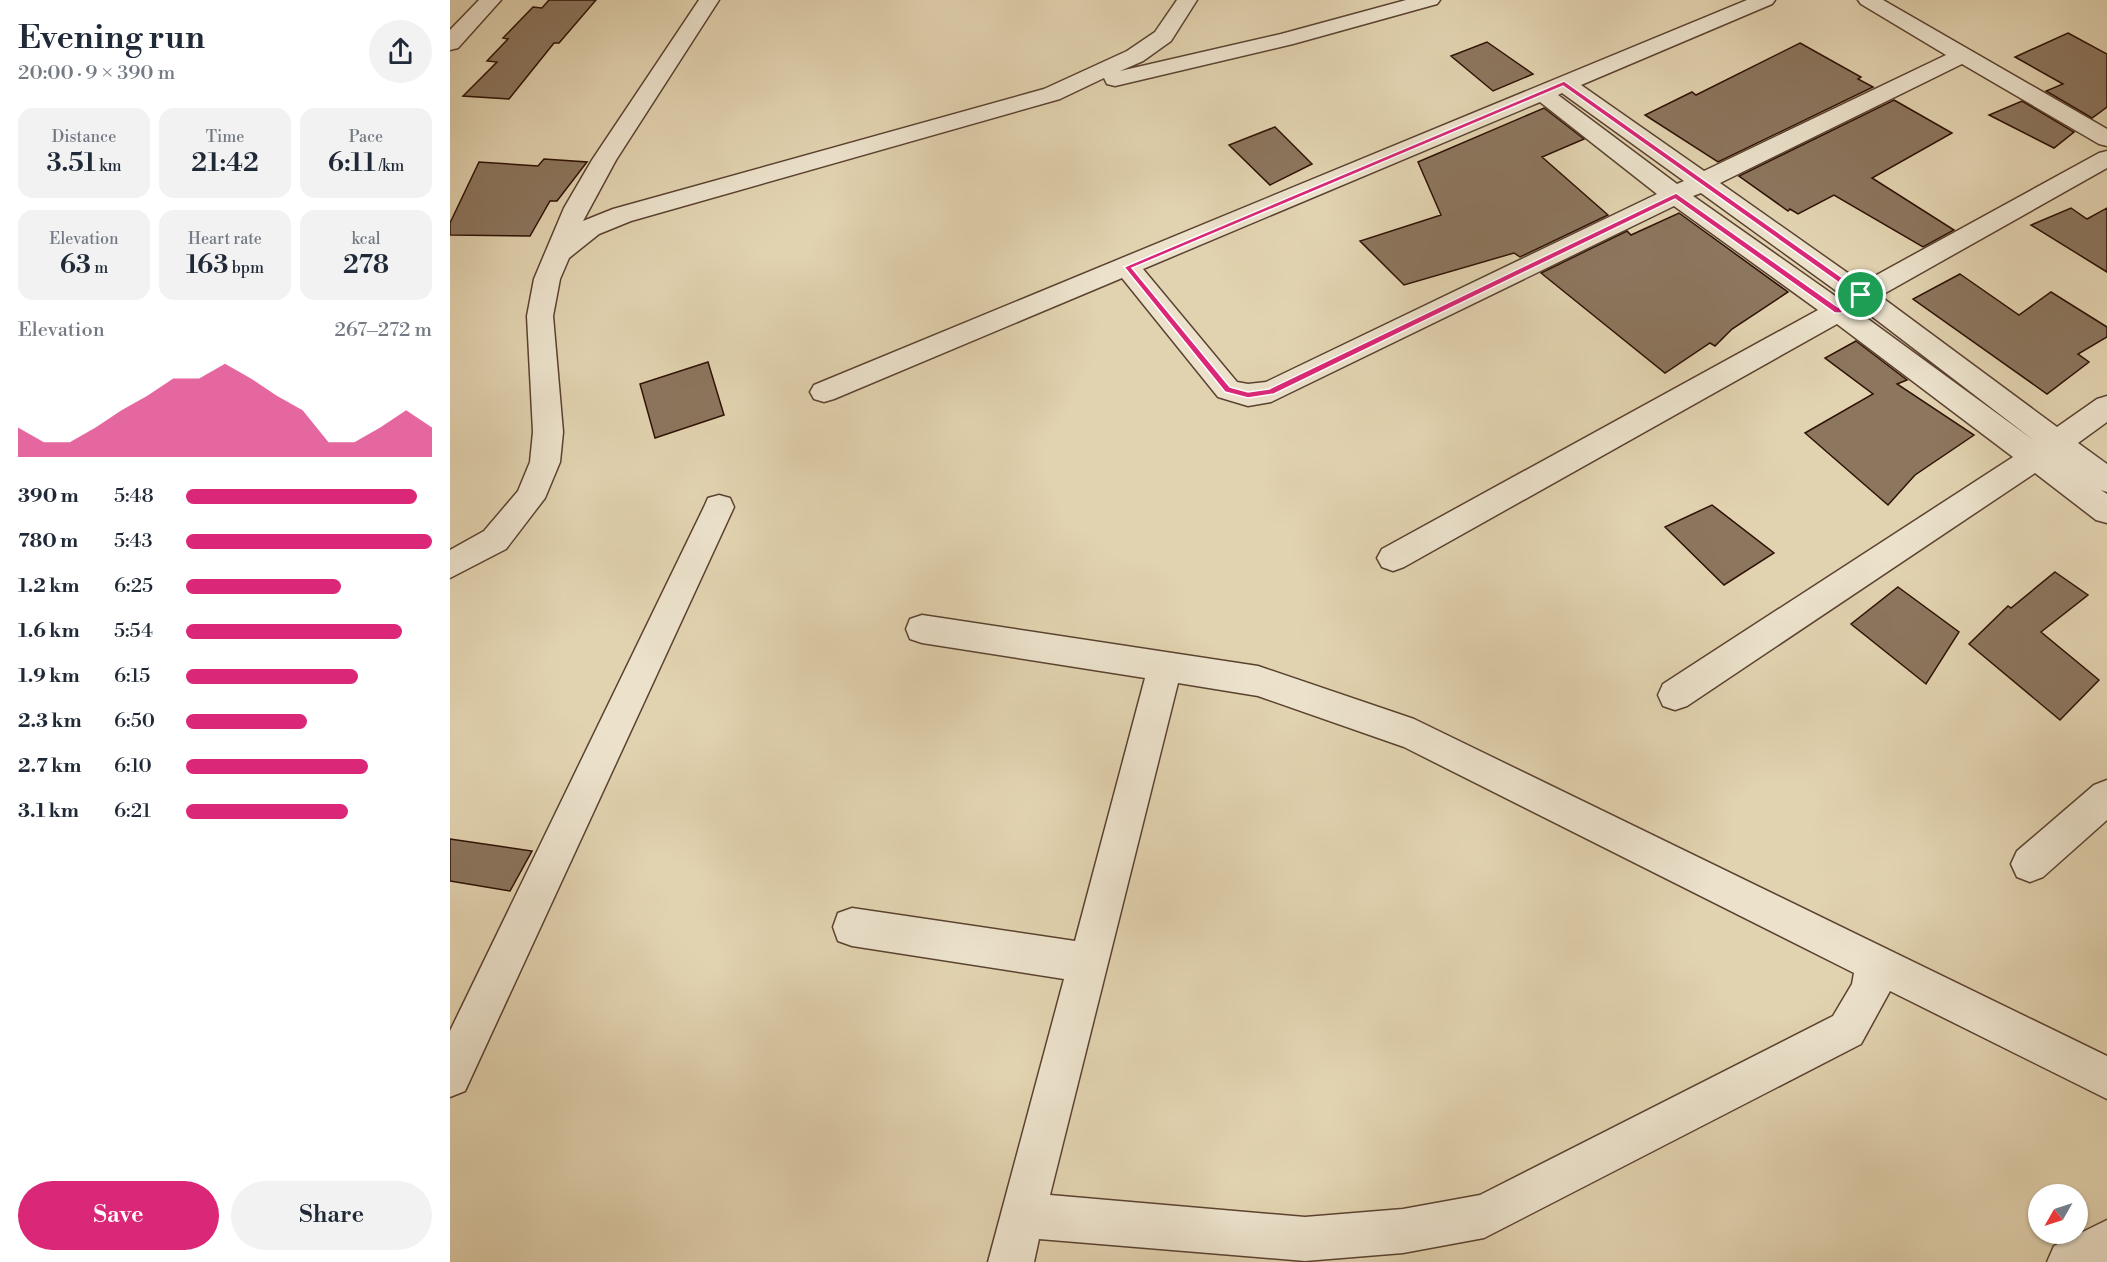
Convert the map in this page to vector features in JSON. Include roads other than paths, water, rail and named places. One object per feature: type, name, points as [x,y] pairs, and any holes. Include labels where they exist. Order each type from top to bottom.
[{"type":"street","points":[[450,43],[491,0]]},
{"type":"street","points":[[450,565],[495,540],[530,498],[545,462],[548,432],[540,316],[547,279],[576,208],[604,160],[709,0]]},
{"type":"street","points":[[1052,94],[1135,57],[1163,36],[1187,0]]},
{"type":"street","points":[[559,252],[590,228],[622,215],[1052,94],[1285,39],[1430,0]]},
{"type":"street","points":[[824,392],[1765,0]]},
{"type":"street","points":[[1868,0],[2107,139]]},
{"type":"street","points":[[1127,267],[1228,390],[1248,395],[1271,392],[1963,55]]},
{"type":"street","points":[[1553,88],[1704,182],[1861,295],[2045,450],[2107,511]]},
{"type":"street","points":[[1553,88],[1676,196],[1838,311],[2045,450],[2107,480]]},
{"type":"street","points":[[1393,558],[1838,311],[1861,295],[2107,158]]},
{"type":"street","points":[[1675,695],[2107,407]]},
{"type":"street","points":[[450,1076],[718,507]]},
{"type":"street","points":[[922,629],[1258,681],[1414,735],[2107,1078]]},
{"type":"street","points":[[1011,1262],[1165,667]]},
{"type":"street","points":[[2030,864],[2107,797]]},
{"type":"street","points":[[852,927],[1088,963]]},
{"type":"street","points":[[1023,1215],[1305,1239],[1403,1231],[1484,1216],[1847,1030],[1870,991],[1876,963]]},
{"type":"street","points":[[2070,1262],[2107,1242]]}]
